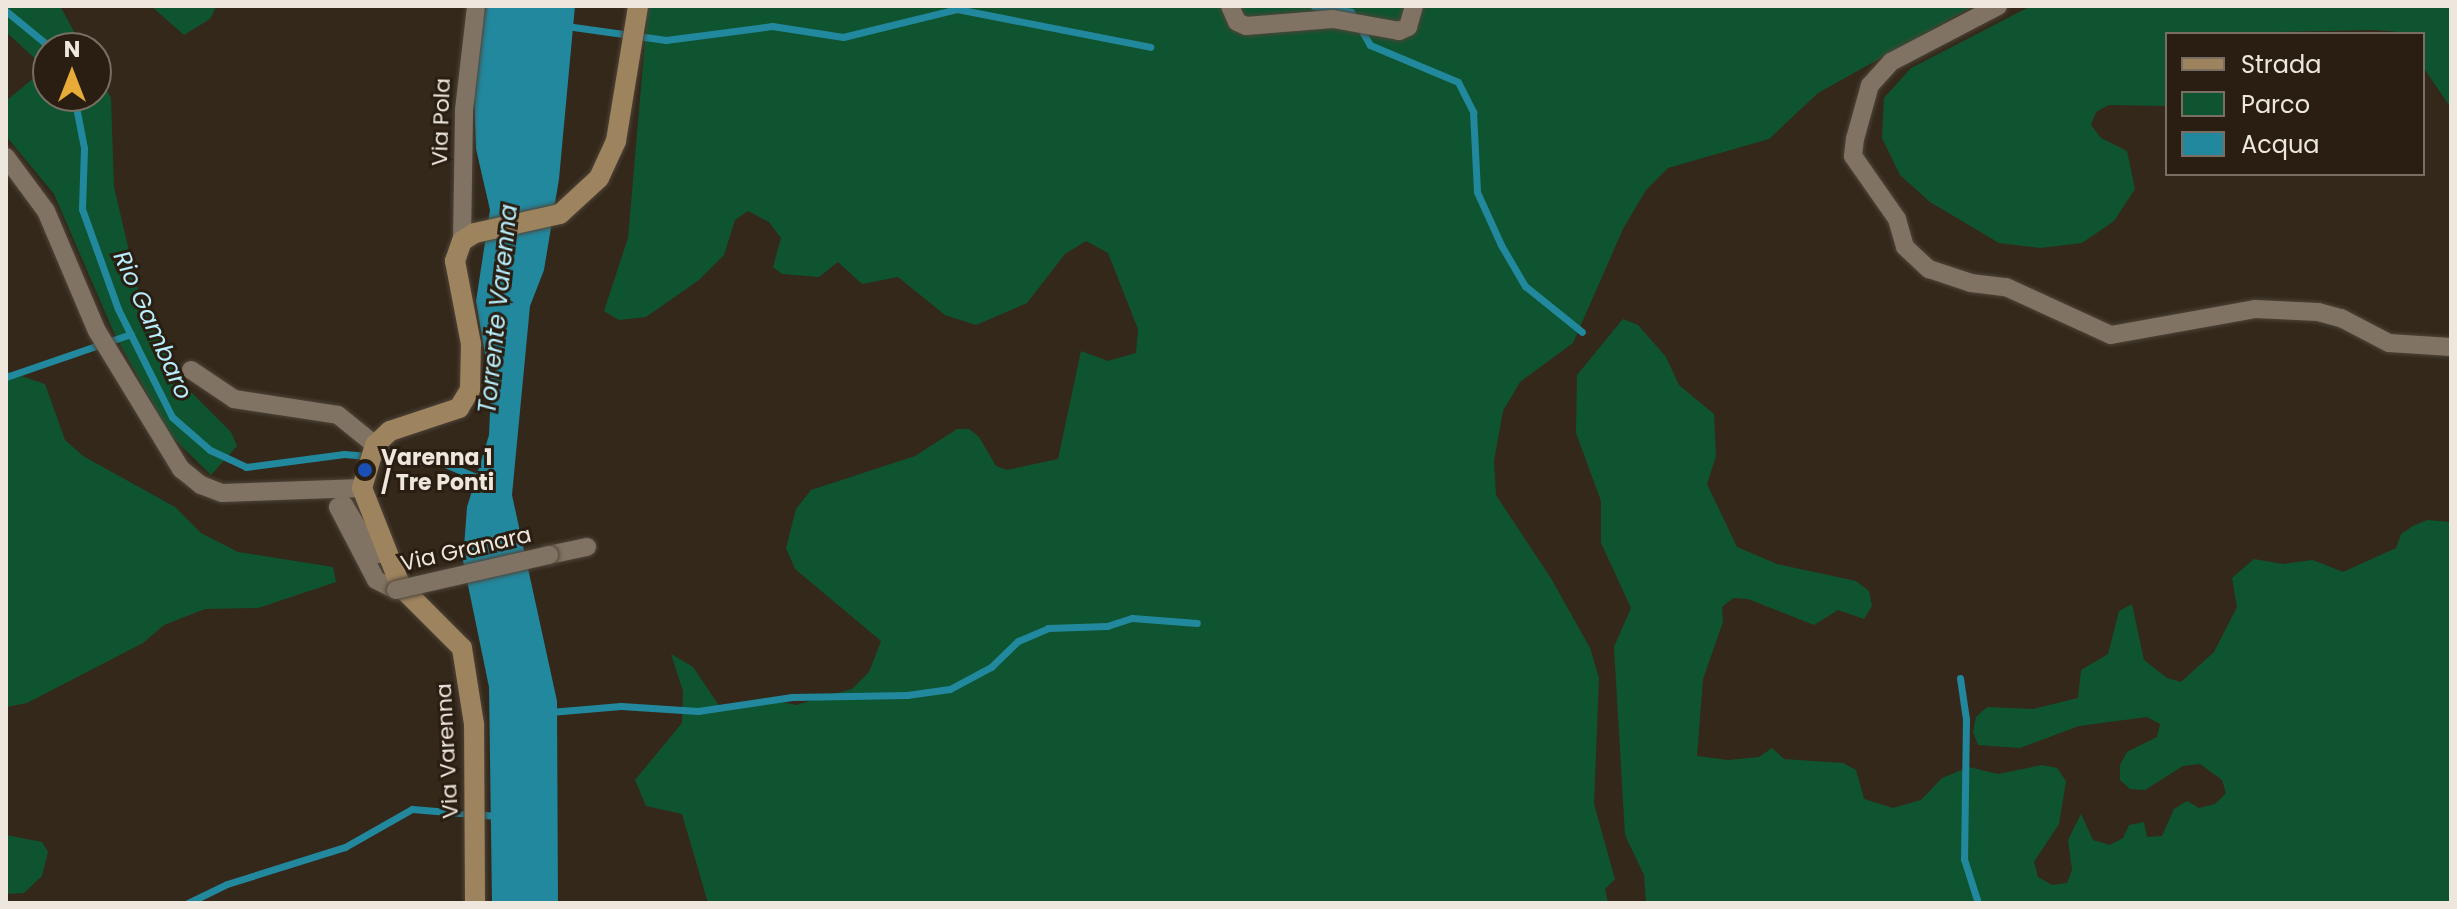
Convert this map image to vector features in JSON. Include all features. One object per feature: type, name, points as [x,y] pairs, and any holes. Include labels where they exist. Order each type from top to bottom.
[{"type":"street","name":"Via Pola","points":[[468,237],[464,110],[476,6]]},
{"type":"street","points":[[6,157],[46,211],[97,331],[181,469],[201,485],[222,493],[363,484],[375,445],[390,431],[459,408],[470,390],[471,344],[455,261],[468,237],[560,214],[599,178],[616,141],[638,6]]},
{"type":"street","points":[[1230,6],[1237,22],[1246,26],[1333,19],[1399,31],[1408,27],[1414,6]]},
{"type":"street","points":[[1998,6],[1891,62],[1870,85],[1855,139],[1853,156],[1897,219],[1905,247],[1929,269],[1971,283],[2006,287],[2111,335],[2255,309],[2318,312],[2341,318],[2389,343],[2451,347]]},
{"type":"street","points":[[191,370],[234,399],[338,415],[375,445]]},
{"type":"street","name":"Via Varenna","points":[[363,484],[401,587],[425,616],[443,625],[462,648],[472,690],[475,903]]},
{"type":"street","name":"Via Granara","points":[[387,554],[373,554],[344,505],[338,507],[376,580],[396,590],[587,547]]},
{"type":"green space","points":[[6,6],[60,6],[74,32],[32,32],[32,56],[6,32]]},
{"type":"green space","points":[[151,6],[216,7],[210,19],[184,35]]},
{"type":"green space","points":[[648,6],[1974,6],[1818,93],[1769,139],[1668,168],[1646,190],[1623,229],[1573,343],[1520,382],[1503,411],[1494,461],[1496,495],[1552,580],[1590,648],[1599,678],[1594,804],[1615,879],[1605,889],[1608,903],[708,903],[682,814],[646,806],[635,780],[682,723],[683,691],[671,654],[693,667],[720,707],[764,698],[796,705],[852,689],[869,672],[881,641],[795,569],[786,548],[796,509],[811,490],[915,456],[957,429],[969,429],[979,437],[996,466],[1007,470],[1058,459],[1081,351],[1108,361],[1136,353],[1138,329],[1108,253],[1086,241],[1065,254],[1027,303],[976,325],[945,315],[898,277],[862,284],[838,262],[819,277],[782,274],[773,267],[781,238],[769,222],[748,211],[735,220],[724,255],[699,280],[646,317],[619,320],[604,311],[628,238]]},
{"type":"green space","points":[[2031,6],[2451,6],[2451,108],[2425,70],[2425,32],[2165,32],[2165,106],[2109,105],[2096,112],[2091,125],[2101,138],[2127,151],[2135,189],[2114,221],[2082,243],[2040,248],[1999,243],[1930,202],[1900,175],[1882,138],[1884,98],[1911,68]]},
{"type":"green space","points":[[32,80],[32,112],[111,112],[114,187],[141,302],[179,380],[231,432],[237,446],[211,475],[170,435],[115,335],[54,194],[6,136],[6,101]]},
{"type":"green space","points":[[1623,319],[1638,325],[1666,357],[1679,385],[1714,414],[1716,456],[1707,484],[1737,547],[1777,564],[1856,581],[1869,591],[1872,606],[1864,619],[1838,610],[1814,625],[1748,599],[1733,598],[1722,607],[1723,622],[1703,679],[1697,756],[1728,760],[1759,757],[1772,748],[1784,759],[1843,763],[1856,770],[1864,799],[1893,808],[1921,800],[1942,778],[1969,767],[1998,774],[2042,765],[2057,768],[2066,781],[2059,824],[2034,862],[2038,877],[2052,885],[2067,883],[2072,870],[2068,840],[2081,814],[2093,840],[2110,845],[2123,838],[2129,825],[2144,822],[2147,837],[2162,836],[2174,809],[2187,801],[2199,808],[2215,804],[2226,793],[2222,780],[2200,764],[2183,766],[2145,790],[2130,789],[2120,780],[2120,765],[2127,752],[2157,737],[2160,724],[2147,717],[2079,726],[2020,748],[1978,745],[1973,732],[1976,717],[1987,707],[2033,709],[2078,698],[2081,670],[2108,654],[2119,611],[2132,604],[2144,660],[2167,678],[2181,682],[2214,652],[2237,607],[2232,578],[2254,559],[2283,564],[2313,560],[2343,572],[2396,548],[2401,534],[2413,526],[2427,520],[2451,522],[2451,903],[1646,903],[1644,875],[1625,835],[1614,647],[1631,608],[1601,543],[1601,501],[1576,433],[1577,375]]},
{"type":"green space","points":[[6,371],[45,384],[65,440],[83,456],[175,507],[201,533],[238,552],[333,567],[336,582],[258,608],[205,609],[164,625],[143,643],[27,703],[6,707]]},
{"type":"green space","points":[[6,835],[42,842],[48,852],[42,876],[24,893],[6,894]]},
{"type":"water","name":"Torrente Varenna","points":[[486,6],[575,6],[559,179],[544,270],[530,306],[512,495],[557,701],[558,903],[492,903],[489,687],[463,561],[467,507],[489,435],[491,390],[476,301],[490,210],[476,149],[473,69]]},
{"type":"waterway","points":[[1314,6],[1351,12],[1370,45],[1458,82],[1473,112],[1477,192],[1501,245],[1525,286],[1582,332]]},
{"type":"waterway","points":[[566,26],[666,40],[772,26],[843,37],[957,9],[1150,47]]},
{"type":"waterway","name":"Rio Gambaro","points":[[6,11],[32,32]]},
{"type":"waterway","name":"Rio Gambaro","points":[[77,112],[84,148],[82,209],[118,309],[172,417],[210,450],[246,467],[344,454],[440,462],[488,482]]},
{"type":"waterway","points":[[6,377],[131,334]]},
{"type":"waterway","points":[[550,712],[621,706],[698,711],[792,697],[907,695],[950,689],[991,667],[1018,641],[1048,628],[1107,626],[1132,618],[1197,623]]},
{"type":"waterway","points":[[1960,678],[1966,719],[1964,859],[1978,903]]},
{"type":"waterway","points":[[188,903],[227,884],[345,847],[412,809],[497,816]]},
{"type":"place","name":"Varenna 1 / Tre Ponti","points":[[365,470]]}]
